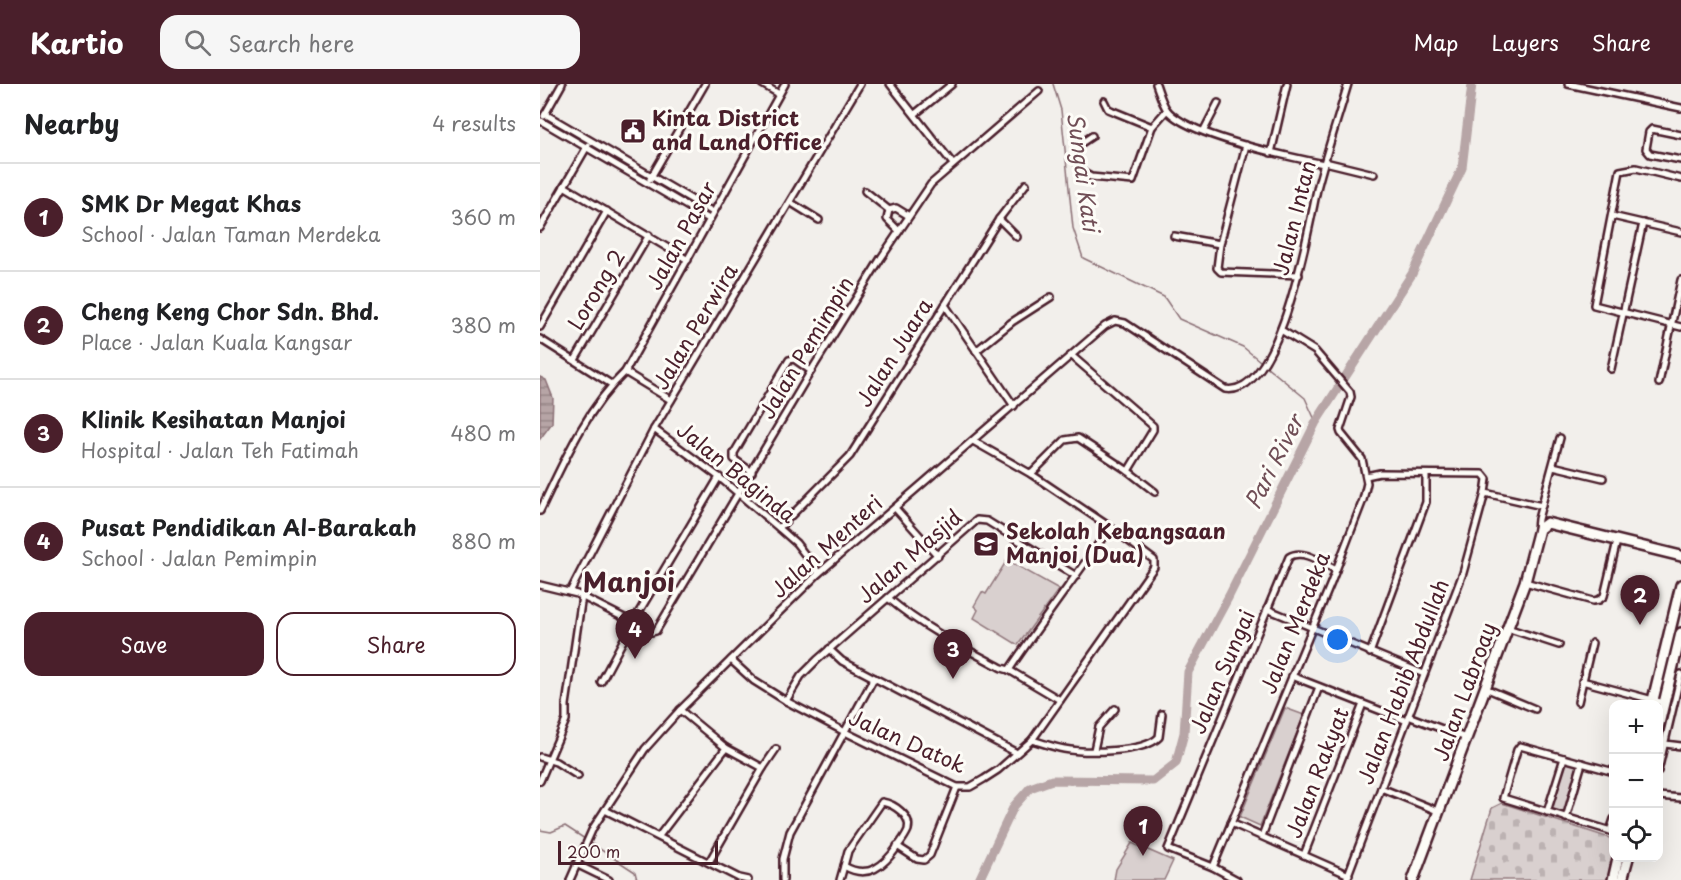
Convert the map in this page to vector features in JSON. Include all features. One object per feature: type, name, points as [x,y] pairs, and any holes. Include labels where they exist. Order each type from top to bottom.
[{"type":"main road","points":[[1536,534],[1544,525],[1552,524],[1681,556]]},
{"type":"main road","points":[[1525,582],[1528,580],[1540,535],[1544,529],[1553,528],[1611,543],[1617,541]]},
{"type":"main road","name":"Jalan Labroay","points":[[1413,880],[1525,582],[1536,534]]},
{"type":"main road","points":[[1654,700],[1681,585]]},
{"type":"main road","points":[[1663,708],[1664,703],[1676,688],[1681,633]]},
{"type":"main road","points":[[1619,862],[1621,880]]},
{"type":"main road","points":[[1621,880],[1627,862]]},
{"type":"street","points":[[562,84],[540,122],[709,219]]},
{"type":"street","points":[[647,183],[705,84]]},
{"type":"street","points":[[762,84],[779,94]]},
{"type":"street","name":"Jalan Pasar","points":[[611,384],[625,372],[785,84]]},
{"type":"street","name":"Jalan Perwira","points":[[570,592],[654,429],[860,84]]},
{"type":"street","points":[[890,84],[953,164]]},
{"type":"street","points":[[915,114],[952,84]]},
{"type":"street","points":[[1156,84],[1167,110],[1181,121],[1271,153],[1374,174]]},
{"type":"street","points":[[1271,153],[1287,84]]},
{"type":"street","name":"Jalan Intan","points":[[1255,375],[1281,330],[1299,275],[1324,163],[1348,84]]},
{"type":"street","points":[[1568,84],[1587,86],[1681,108]]},
{"type":"street","name":"Jalan Pemimpin","points":[[633,622],[652,632],[656,631],[811,370],[931,184],[1039,92]]},
{"type":"street","points":[[1104,101],[1108,109],[1152,127]]},
{"type":"street","points":[[1204,130],[1218,103]]},
{"type":"street","points":[[1092,136],[1080,144],[1077,158],[1080,171],[1091,177],[1133,181],[1152,127],[1167,110]]},
{"type":"street","points":[[545,114],[713,212]]},
{"type":"street","points":[[1681,135],[1652,129],[1649,132],[1646,149],[1650,154],[1681,160]]},
{"type":"street","points":[[540,228],[590,141]]},
{"type":"street","points":[[1246,145],[1220,244],[1217,265],[1221,272],[1299,275]]},
{"type":"street","points":[[1681,179],[1636,168],[1620,171],[1594,305],[1681,327]]},
{"type":"street","name":"Jalan Juara","points":[[779,528],[850,456],[999,219],[1026,184]]},
{"type":"street","points":[[564,186],[688,260]]},
{"type":"street","points":[[865,191],[889,210]]},
{"type":"street","points":[[790,202],[819,220]]},
{"type":"street","points":[[889,210],[896,208],[909,216]]},
{"type":"street","points":[[889,210],[887,219],[899,231]]},
{"type":"street","points":[[540,327],[607,211]]},
{"type":"street","points":[[1612,216],[1681,231]]},
{"type":"street","points":[[999,219],[1017,237]]},
{"type":"street","points":[[1611,369],[1643,223]]},
{"type":"street","name":"Lorong 2","points":[[574,360],[649,236]]},
{"type":"street","points":[[1174,236],[1220,244]]},
{"type":"street","points":[[1659,383],[1681,280]]},
{"type":"street","points":[[976,351],[1012,322],[1052,297]]},
{"type":"street","points":[[945,305],[1014,406]]},
{"type":"street","name":"Jalan Menteri","points":[[570,880],[593,828],[645,749],[680,710],[819,573],[1105,326],[1115,321],[1125,323],[1224,388],[1234,389],[1243,386],[1255,375]]},
{"type":"street","points":[[1281,330],[1315,351],[1350,392],[1351,397],[1340,430],[1362,459],[1366,476],[1380,473],[1483,474],[1487,479],[1485,493],[1541,508]]},
{"type":"street","points":[[540,339],[611,384],[563,463],[540,511]]},
{"type":"street","points":[[1072,356],[1153,426],[1153,430],[1128,471]]},
{"type":"street","points":[[752,472],[734,459],[734,453],[789,360],[794,358],[811,370]]},
{"type":"street","points":[[625,372],[671,400]]},
{"type":"street","name":"Jalan Baginda","points":[[654,429],[719,477],[779,528],[796,543],[819,573]]},
{"type":"street","points":[[1031,474],[1065,440],[1078,438],[1155,492]]},
{"type":"street","points":[[1536,534],[1560,438]]},
{"type":"street","points":[[973,441],[1031,474],[1110,527],[1041,622],[1010,670]]},
{"type":"street","points":[[1553,466],[1603,478]]},
{"type":"street","points":[[1370,653],[1426,502],[1426,474]]},
{"type":"street","name":"Jalan Merdeka","points":[[1213,867],[1364,500],[1366,476]]},
{"type":"street","points":[[601,682],[633,622],[719,477]]},
{"type":"street","name":"Jalan Habib Abdullah","points":[[1348,877],[1463,573],[1485,493]]},
{"type":"street","points":[[895,508],[938,556]]},
{"type":"street","points":[[1541,508],[1543,518],[1552,524]]},
{"type":"street","name":"Jalan Masjid","points":[[786,701],[801,676],[829,649],[938,556],[974,522],[982,520],[1076,576]]},
{"type":"street","name":"Jalan Datok","points":[[731,660],[754,681],[786,701],[957,787],[970,787],[998,770],[1032,740],[1154,567],[1152,557],[1110,527]]},
{"type":"street","points":[[1525,582],[1593,601],[1599,600],[1604,596],[1617,541]]},
{"type":"street","name":"Jalan Sungai","points":[[1213,867],[1168,849],[1267,609],[1289,557],[1296,553],[1336,570]]},
{"type":"street","points":[[540,585],[582,596],[633,622]]},
{"type":"street","points":[[540,781],[566,720],[566,705],[582,596]]},
{"type":"street","points":[[888,598],[911,618],[1010,670],[1060,700]]},
{"type":"street","points":[[1267,609],[1424,674]]},
{"type":"street","points":[[1508,628],[1559,645]]},
{"type":"street","points":[[1578,702],[1592,643]]},
{"type":"street","points":[[829,649],[842,661],[1015,753]]},
{"type":"street","points":[[1663,754],[1681,674]]},
{"type":"street","points":[[1292,676],[1363,704],[1466,738]]},
{"type":"street","points":[[783,880],[783,859],[790,832],[874,678]]},
{"type":"street","points":[[1582,681],[1643,700]]},
{"type":"street","points":[[1657,684],[1676,688]]},
{"type":"street","points":[[1262,836],[1319,687]]},
{"type":"street","points":[[1485,688],[1535,709]]},
{"type":"street","name":"Jalan Rakyat","points":[[1304,855],[1363,704]]},
{"type":"street","points":[[1094,750],[1099,727],[1115,709]]},
{"type":"street","points":[[680,710],[726,748],[763,768]]},
{"type":"street","points":[[1032,740],[1061,749],[1130,750],[1147,746],[1159,737],[1162,714]]},
{"type":"street","points":[[1665,744],[1681,746]]},
{"type":"street","points":[[1609,771],[1520,746],[1503,798],[1609,830]]},
{"type":"street","points":[[659,837],[726,748]]},
{"type":"street","points":[[709,862],[776,749]]},
{"type":"street","points":[[540,757],[578,776]]},
{"type":"street","points":[[1548,812],[1564,758]]},
{"type":"street","points":[[1566,818],[1582,763]]},
{"type":"street","points":[[897,846],[917,859],[924,860],[930,855],[957,787]]},
{"type":"street","points":[[1381,788],[1440,812]]},
{"type":"street","points":[[1663,796],[1681,798]]},
{"type":"street","points":[[840,880],[848,851],[882,802],[895,808],[908,820],[908,830],[886,862],[868,872],[852,871],[844,866]]},
{"type":"street","points":[[605,810],[739,879],[748,880]]},
{"type":"street","points":[[1231,823],[1348,877]]},
{"type":"street","points":[[576,864],[609,880]]},
{"type":"street","points":[[1213,867],[1237,880]]},
{"type":"green space","points":[[1007,560],[1059,589],[1018,645],[974,618],[978,610],[974,606],[982,592],[986,594]]},
{"type":"green space","points":[[1285,708],[1304,715],[1260,826],[1240,817]]},
{"type":"green space","points":[[1566,760],[1579,763],[1565,813],[1552,809]]},
{"type":"green space","points":[[1502,803],[1609,838],[1609,862],[1612,862],[1608,880],[1470,880],[1492,808]]},
{"type":"green space","points":[[1132,843],[1173,861],[1164,880],[1114,880],[1116,869]]},
{"type":"shaded area","points":[[540,377],[546,380],[553,398],[552,423],[540,439]]},
{"type":"waterway","name":"Sungai Kati","points":[[1053,84],[1061,110],[1073,228],[1083,258],[1164,297],[1179,319],[1243,347],[1305,398],[1316,422]]},
{"type":"waterway","name":"Pari River","points":[[979,880],[1014,806],[1030,788],[1052,780],[1153,781],[1176,763],[1184,733],[1188,672],[1229,596],[1316,422],[1412,274],[1462,168],[1472,84]]},
{"type":"waterway","points":[[540,830],[551,832],[565,826],[585,839]]},
{"type":"waterway","points":[[589,842],[635,872],[637,880]]},
{"type":"place","name":"Kinta District and Land Office","points":[[633,131]]},
{"type":"place","name":"Sekolah Kebangsaan Manjoi (Dua)","points":[[986,544]]},
{"type":"place","name":"Cheng Keng Chor Sdn. Bhd.","points":[[1640,625]]},
{"type":"place","name":"Pusat Pendidikan Al-Barakah","points":[[635,659]]},
{"type":"place","name":"Klinik Kesihatan Manjoi","points":[[953,679]]},
{"type":"place","name":"SMK Dr Megat Khas","points":[[1143,856]]},
{"type":"district","name":"Manjoi","points":[[629,583]]}]
